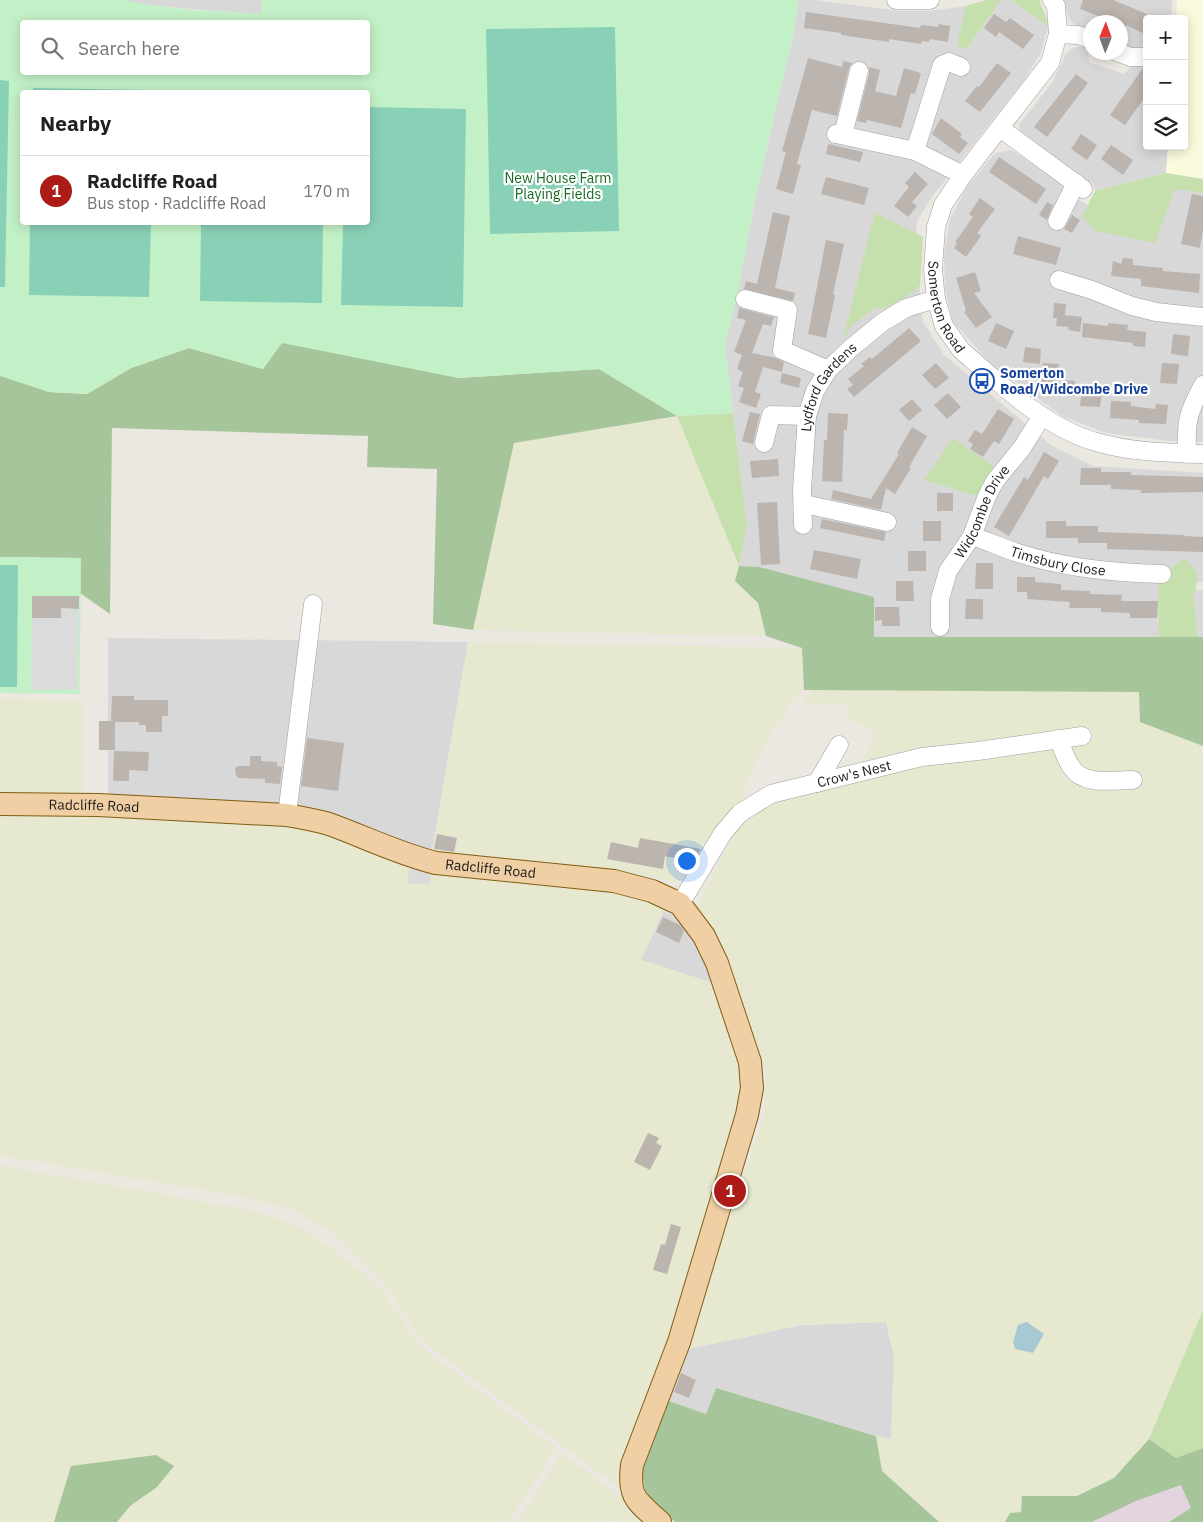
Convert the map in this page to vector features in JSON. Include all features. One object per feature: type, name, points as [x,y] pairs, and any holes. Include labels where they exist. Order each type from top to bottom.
[{"type":"main road","name":"Radcliffe Road","points":[[0,804],[98,805],[288,815],[330,825],[412,857],[436,863],[614,881],[652,891],[680,904],[704,936],[717,963],[750,1062],[752,1088],[747,1115],[679,1342],[632,1464],[630,1483],[635,1499],[660,1522]]},
{"type":"street","points":[[896,0],[930,0]]},
{"type":"street","name":"Somerton Road","points":[[1052,0],[1056,6],[1058,34],[1050,63],[963,175],[943,205],[936,227],[933,270],[936,299],[944,326],[961,350],[1042,416],[1069,431],[1095,442],[1124,449],[1195,454]]},
{"type":"street","points":[[1058,34],[1083,37]]},
{"type":"street","points":[[1128,56],[1143,58]]},
{"type":"street","points":[[915,151],[942,65],[950,62],[961,67]]},
{"type":"street","points":[[859,70],[840,134],[915,151],[963,175]]},
{"type":"street","points":[[1000,128],[1077,189],[1057,221]]},
{"type":"street","points":[[1059,280],[1099,299],[1156,312],[1203,317]]},
{"type":"street","points":[[745,299],[788,310],[782,350],[828,370]]},
{"type":"street","name":"Lydford Gardens","points":[[803,525],[804,504],[802,490],[807,416],[815,391],[828,370],[883,322],[906,308],[936,299]]},
{"type":"street","points":[[1195,454],[1186,423],[1191,408],[1203,385]]},
{"type":"street","points":[[764,443],[771,415],[807,416]]},
{"type":"street","name":"Widcombe Drive","points":[[935,619],[948,571],[972,536],[986,496],[994,481],[1022,448],[1042,416]]},
{"type":"street","points":[[804,504],[888,522]]},
{"type":"street","name":"Timsbury Close","points":[[972,536],[1019,553],[1050,561],[1153,578]]},
{"type":"street","points":[[288,815],[313,604]]},
{"type":"street","name":"Crow's Nest","points":[[680,904],[723,833],[740,813],[771,794],[922,757],[1082,736]]},
{"type":"street","points":[[1058,739],[1073,770],[1082,776],[1092,780],[1133,780]]},
{"type":"street","points":[[817,782],[823,757],[839,745]]},
{"type":"shaded area","points":[[123,0],[262,0],[261,14],[139,4]]},
{"type":"shaded area","points":[[798,0],[815,0],[901,11],[929,11],[966,6],[966,50],[1001,0],[1012,0],[1048,27],[1041,52],[1025,79],[931,198],[917,221],[916,255],[923,322],[944,355],[1052,446],[1093,466],[1203,473],[1203,582],[1158,586],[1159,637],[873,637],[759,567],[739,566],[747,525],[725,346],[737,296],[755,199],[794,30]]},
{"type":"shaded area","points":[[1062,0],[1172,0],[1171,15],[1143,15],[1143,49],[1133,49],[1128,46],[1128,15],[1083,15],[1083,28],[1070,20]]},
{"type":"shaded area","points":[[1177,0],[1203,0],[1203,179],[1166,173],[1168,150],[1188,150],[1188,15],[1176,15]]},
{"type":"shaded area","points":[[1083,47],[1083,60],[1089,60],[1089,62],[1124,74],[1137,60],[1143,65],[1143,150],[1168,150],[1166,173],[1095,191],[1093,184],[1020,131],[1019,125],[1052,83],[1066,54],[1071,49]]},
{"type":"shaded area","points":[[1011,150],[1061,183],[1063,191],[1088,205],[1082,217],[1175,189],[1203,193],[1203,442],[1168,441],[1106,433],[1062,416],[990,363],[953,322],[945,288],[944,253],[950,219],[967,187],[995,153]]},
{"type":"shaded area","points":[[282,342],[459,378],[599,369],[677,416],[514,443],[473,630],[433,624],[437,469],[367,467],[368,436],[112,428],[110,614],[80,593],[80,558],[0,557],[0,374],[49,392],[87,394],[131,368],[189,348],[263,369]]},
{"type":"shaded area","points":[[677,416],[739,566],[735,581],[758,603],[766,636],[473,630],[514,443]]},
{"type":"shaded area","points":[[739,566],[759,567],[874,597],[874,637],[1203,637],[1203,746],[1140,722],[1139,692],[804,690],[802,648],[766,636],[758,603],[735,581]]},
{"type":"shaded area","points":[[1196,590],[1203,590],[1203,637],[1198,637],[1193,593]]},
{"type":"shaded area","points":[[61,608],[79,609],[78,690],[31,690],[32,618],[61,618]]},
{"type":"shaded area","points":[[108,638],[468,642],[431,856],[108,796]]},
{"type":"shaded area","points":[[468,642],[802,648],[804,690],[795,697],[763,745],[737,808],[694,872],[684,879],[674,881],[588,869],[432,855]]},
{"type":"shaded area","points":[[813,690],[1139,692],[1140,722],[1203,746],[1203,1310],[1149,1439],[1114,1478],[1076,1496],[1022,1496],[1021,1512],[1010,1513],[1005,1522],[939,1522],[882,1471],[876,1436],[891,1439],[894,1357],[886,1322],[801,1325],[684,1350],[762,1123],[767,1074],[711,931],[694,912],[744,817],[774,799],[912,764],[1094,739],[1092,728],[921,753],[859,765],[876,733],[844,715],[849,703],[802,704]]},
{"type":"shaded area","points":[[0,699],[82,700],[83,798],[0,797]]},
{"type":"shaded area","points":[[0,811],[289,823],[411,862],[408,883],[432,869],[613,890],[646,899],[664,910],[641,960],[716,984],[744,1064],[744,1093],[686,1285],[621,1474],[621,1489],[422,1341],[385,1283],[337,1236],[293,1209],[244,1197],[0,1155]]},
{"type":"shaded area","points":[[411,862],[432,869],[429,885],[407,883]]},
{"type":"shaded area","points":[[664,910],[687,925],[716,984],[641,960]]},
{"type":"shaded area","points":[[0,1165],[254,1211],[297,1225],[343,1257],[380,1287],[419,1345],[556,1448],[509,1522],[117,1522],[130,1506],[157,1487],[71,1466],[54,1522],[0,1522]]},
{"type":"shaded area","points":[[886,1322],[894,1357],[891,1440],[716,1388],[706,1414],[666,1400],[684,1350],[801,1325]]},
{"type":"shaded area","points":[[716,1388],[876,1436],[882,1471],[939,1522],[675,1522],[655,1505],[645,1489],[642,1473],[666,1400],[706,1414]]},
{"type":"shaded area","points":[[1149,1439],[1176,1458],[1203,1448],[1203,1522],[1169,1522],[1191,1508],[1181,1485],[1136,1501],[1092,1522],[1005,1522],[1010,1513],[1021,1512],[1022,1496],[1077,1496],[1114,1478]]},
{"type":"shaded area","points":[[562,1453],[624,1499],[647,1522],[618,1522],[608,1519],[606,1522],[517,1522]]},
{"type":"shaded area","points":[[156,1455],[174,1466],[157,1487],[130,1506],[117,1522],[54,1522],[71,1466]]},
{"type":"shaded area","points":[[1182,1485],[1192,1508],[1169,1522],[1092,1522],[1136,1501]]},
{"type":"green space","name":"New House Farm Playing Fields","points":[[0,0],[123,0],[174,8],[261,14],[262,0],[798,0],[794,30],[755,199],[737,296],[725,346],[733,413],[677,416],[599,369],[459,378],[282,343],[263,369],[189,348],[131,368],[87,394],[49,392],[0,376]]},
{"type":"green space","points":[[986,0],[1001,0],[966,50],[957,45],[966,6]]},
{"type":"green space","points":[[1012,0],[1039,0],[1048,27]]},
{"type":"green space","points":[[615,27],[619,231],[490,234],[486,29]]},
{"type":"green space","points":[[0,80],[9,81],[5,287],[0,287]]},
{"type":"green space","points":[[33,88],[153,90],[33,90]]},
{"type":"green space","points":[[370,107],[466,109],[463,307],[341,305],[343,225],[370,225]]},
{"type":"green space","points":[[1166,173],[1203,179],[1203,193],[1175,189],[1155,243],[1096,231],[1082,217],[1095,191]]},
{"type":"green space","points":[[876,213],[923,237],[920,286],[909,295],[884,309],[875,308],[851,326],[843,340],[870,231]]},
{"type":"green space","points":[[30,225],[151,225],[149,297],[29,295]]},
{"type":"green space","points":[[201,225],[323,225],[322,303],[200,301]]},
{"type":"green space","points":[[733,413],[747,525],[739,566],[677,416]]},
{"type":"green space","points":[[953,438],[994,467],[977,496],[924,480]]},
{"type":"green space","points":[[0,557],[81,558],[80,694],[0,693]]},
{"type":"green space","points":[[1183,560],[1187,560],[1197,573],[1196,590],[1193,593],[1198,637],[1159,637],[1158,586],[1166,572]]},
{"type":"green space","points":[[0,565],[18,565],[17,687],[0,687]]},
{"type":"green space","points":[[1203,1310],[1203,1448],[1176,1458],[1149,1439]]},
{"type":"water","points":[[1027,1322],[1044,1334],[1033,1353],[1015,1349],[1013,1342],[1018,1325]]},
{"type":"building","points":[[1083,0],[1113,0],[1147,14],[1143,15],[1143,33],[1128,26],[1128,15],[1096,15],[1080,9]]},
{"type":"building","points":[[806,12],[920,28],[921,25],[938,27],[939,24],[950,26],[948,42],[930,39],[929,42],[922,41],[921,44],[889,39],[889,42],[804,28]]},
{"type":"building","points":[[994,14],[1006,22],[1010,18],[1034,35],[1023,49],[999,32],[996,37],[984,28]]},
{"type":"building","points":[[808,58],[842,67],[843,61],[852,63],[849,68],[837,116],[812,110],[797,164],[801,165],[793,194],[776,189],[786,152],[782,151]]},
{"type":"building","points":[[997,63],[1011,73],[980,112],[965,101],[977,86],[979,87]]},
{"type":"building","points":[[869,67],[880,70],[875,91],[896,96],[904,68],[921,73],[915,94],[911,93],[901,128],[867,120],[866,123],[857,121],[869,74]]},
{"type":"building","points":[[1143,68],[1143,100],[1125,125],[1110,115]]},
{"type":"building","points":[[1076,74],[1088,83],[1047,137],[1034,127]]},
{"type":"building","points":[[941,118],[962,134],[960,137],[968,143],[959,154],[932,134]]},
{"type":"building","points":[[1081,134],[1097,145],[1087,160],[1071,149]]},
{"type":"building","points":[[828,144],[863,152],[860,162],[826,154]]},
{"type":"building","points":[[1111,145],[1133,160],[1123,175],[1101,159]]},
{"type":"building","points":[[999,157],[1046,189],[1036,204],[989,172]]},
{"type":"building","points":[[915,172],[928,184],[912,202],[917,206],[908,217],[894,206],[909,187],[905,183]]},
{"type":"building","points":[[826,177],[869,188],[864,205],[821,194]]},
{"type":"building","points":[[1192,194],[1203,196],[1203,229],[1200,248],[1181,244]]},
{"type":"building","points":[[980,198],[995,209],[977,233],[981,236],[966,257],[954,248],[957,243],[955,242],[973,217],[969,214]]},
{"type":"building","points":[[1047,202],[1053,205],[1047,220],[1039,215]]},
{"type":"building","points":[[773,212],[790,216],[775,288],[795,293],[793,301],[744,289],[746,281],[757,284]]},
{"type":"building","points":[[1072,215],[1080,220],[1072,233],[1064,229]]},
{"type":"building","points":[[1018,236],[1061,248],[1056,265],[1013,254]]},
{"type":"building","points":[[826,240],[844,244],[826,338],[808,334]]},
{"type":"building","points":[[1123,258],[1133,259],[1133,265],[1163,268],[1163,271],[1200,274],[1199,293],[1141,286],[1141,279],[1111,276],[1113,261],[1121,264]]},
{"type":"building","points":[[975,272],[981,291],[974,293],[992,317],[976,328],[964,312],[966,310],[956,278]]},
{"type":"building","points":[[1054,303],[1066,304],[1065,315],[1082,317],[1080,332],[1068,330],[1069,327],[1056,326],[1057,318],[1053,318]]},
{"type":"building","points":[[739,308],[774,317],[771,326],[763,324],[752,353],[776,358],[784,362],[782,372],[763,367],[755,392],[761,394],[756,408],[739,402],[744,388],[738,386],[743,372],[737,369],[742,355],[734,352],[746,320],[737,318]]},
{"type":"building","points":[[996,323],[1014,331],[1006,349],[988,341]]},
{"type":"building","points":[[1083,323],[1108,326],[1108,323],[1128,325],[1127,330],[1146,332],[1145,347],[1133,346],[1133,343],[1082,337]]},
{"type":"building","points":[[909,328],[921,341],[854,397],[847,389],[853,385],[848,379],[864,366],[861,364],[870,357],[872,359]]},
{"type":"building","points":[[1173,334],[1190,336],[1188,356],[1171,354]]},
{"type":"building","points":[[1025,347],[1041,349],[1040,364],[1023,362]]},
{"type":"building","points":[[936,363],[949,378],[935,389],[922,375]]},
{"type":"building","points":[[1043,363],[1059,364],[1057,386],[1041,384]]},
{"type":"building","points":[[1162,363],[1179,364],[1177,384],[1160,383]]},
{"type":"building","points":[[782,373],[801,378],[799,388],[780,383]]},
{"type":"building","points":[[1064,380],[1075,381],[1074,396],[1062,395]]},
{"type":"building","points":[[1082,389],[1102,390],[1100,407],[1080,406]]},
{"type":"building","points":[[948,393],[961,407],[947,419],[934,405]]},
{"type":"building","points":[[912,399],[922,410],[909,421],[899,410]]},
{"type":"building","points":[[1111,401],[1131,402],[1131,406],[1155,409],[1156,404],[1168,405],[1166,424],[1139,423],[1139,420],[1110,418]]},
{"type":"building","points":[[998,409],[1014,419],[999,444],[994,441],[983,457],[970,449],[973,444],[968,441],[975,430],[982,434]]},
{"type":"building","points":[[750,412],[760,414],[753,444],[742,441]]},
{"type":"building","points":[[828,413],[848,414],[847,430],[844,430],[842,482],[822,481],[824,440],[827,440]]},
{"type":"building","points":[[912,427],[927,436],[895,494],[886,488],[881,510],[831,499],[833,490],[871,499],[899,454],[897,453]]},
{"type":"building","points":[[1044,452],[1059,461],[1048,479],[1044,476],[1009,536],[994,527],[1024,477],[1028,480]]},
{"type":"building","points":[[778,459],[779,476],[752,478],[750,461]]},
{"type":"building","points":[[1081,468],[1101,468],[1101,472],[1131,472],[1131,475],[1203,477],[1203,492],[1141,493],[1141,490],[1111,489],[1111,485],[1080,485]]},
{"type":"building","points":[[937,493],[953,493],[953,511],[937,511]]},
{"type":"building","points":[[777,502],[780,564],[761,565],[757,503]]},
{"type":"building","points":[[822,519],[886,532],[884,541],[820,528]]},
{"type":"building","points":[[923,521],[941,521],[941,541],[923,541]]},
{"type":"building","points":[[1046,521],[1066,521],[1066,526],[1098,526],[1098,532],[1203,537],[1203,552],[1107,549],[1107,543],[1078,543],[1078,538],[1046,538]]},
{"type":"building","points":[[814,550],[861,559],[857,579],[810,569]]},
{"type":"building","points":[[908,551],[926,551],[926,571],[908,571]]},
{"type":"building","points":[[976,563],[993,563],[993,589],[975,589]]},
{"type":"building","points":[[1017,577],[1035,577],[1035,582],[1061,584],[1061,590],[1090,591],[1090,594],[1122,595],[1121,601],[1158,601],[1157,618],[1130,618],[1130,613],[1101,612],[1101,608],[1069,608],[1070,602],[1027,599],[1027,592],[1017,592]]},
{"type":"building","points":[[896,581],[913,581],[914,601],[896,601]]},
{"type":"building","points":[[32,596],[79,596],[79,609],[61,608],[61,618],[32,618]]},
{"type":"building","points":[[966,599],[983,599],[983,619],[965,619]]},
{"type":"building","points":[[875,607],[899,607],[900,626],[882,626],[882,620],[875,621]]},
{"type":"building","points":[[112,696],[134,696],[134,700],[168,700],[168,716],[162,716],[162,732],[146,732],[146,725],[139,725],[139,722],[115,722],[115,750],[99,750],[99,721],[111,721]]},
{"type":"building","points":[[307,738],[344,743],[338,791],[301,786]]},
{"type":"building","points":[[114,751],[149,752],[148,771],[129,770],[129,781],[113,781]]},
{"type":"building","points":[[250,756],[261,756],[261,761],[277,762],[277,766],[282,767],[280,784],[265,783],[265,779],[238,778],[235,768],[250,766]]},
{"type":"building","points":[[437,834],[457,838],[454,852],[434,849]]},
{"type":"building","points":[[640,838],[701,849],[693,862],[665,856],[663,869],[607,859],[611,842],[638,848]]},
{"type":"building","points":[[663,917],[680,925],[684,931],[679,943],[656,932]]},
{"type":"building","points":[[648,1133],[659,1138],[656,1143],[662,1146],[650,1170],[634,1162]]},
{"type":"building","points":[[671,1224],[681,1227],[667,1274],[653,1270],[661,1244],[665,1245]]},
{"type":"building","points":[[681,1373],[696,1380],[689,1398],[674,1392]]},
{"type":"place","name":"Somerton Road/Widcombe Drive","points":[[982,381]]},
{"type":"place","name":"Radcliffe Road","points":[[730,1191]]}]
